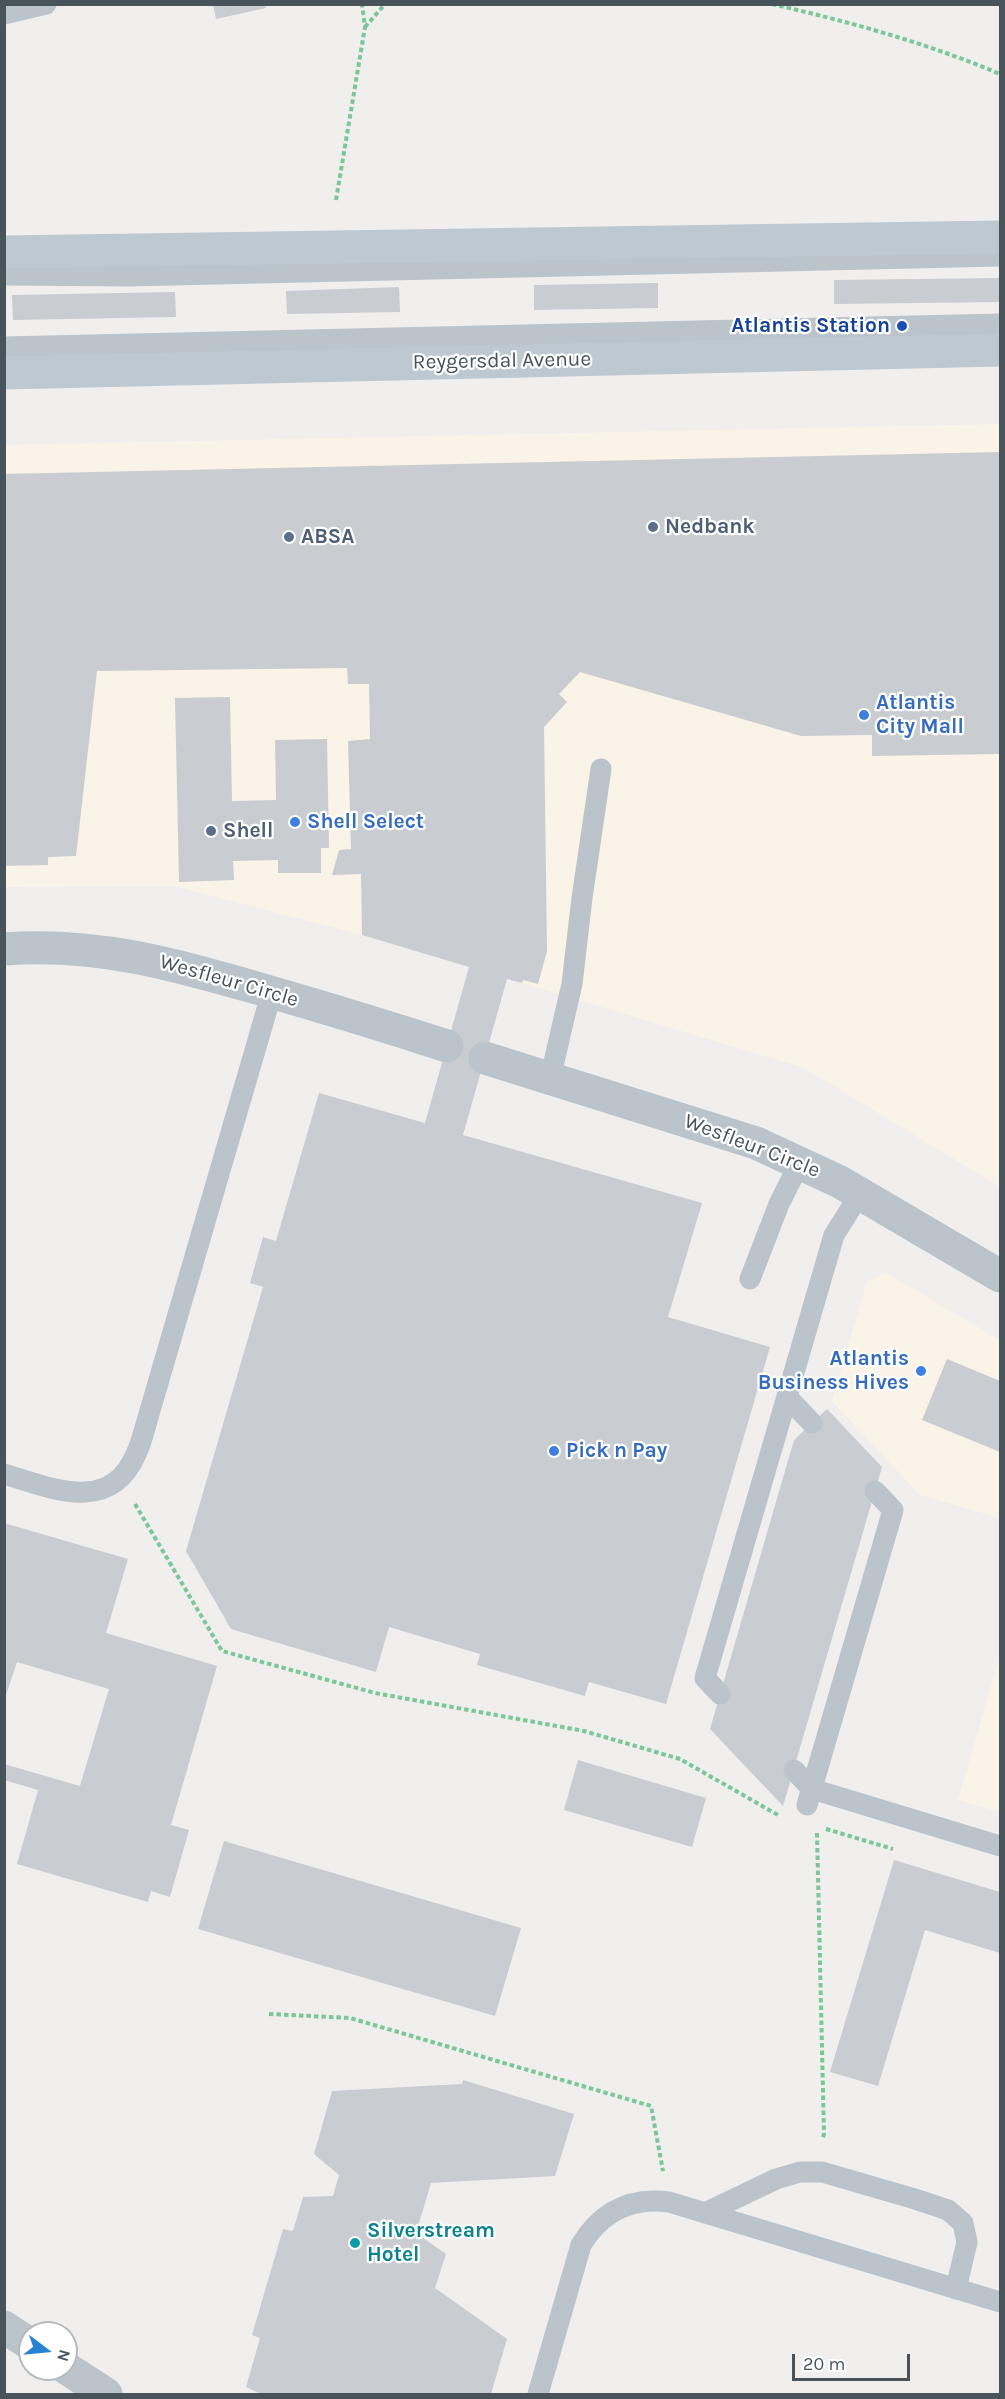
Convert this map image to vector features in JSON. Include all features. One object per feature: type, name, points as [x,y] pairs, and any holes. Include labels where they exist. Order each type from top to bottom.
[{"type":"main road","points":[[4,252],[1000,237]]},
{"type":"main road","name":"Reygersdal Avenue","points":[[4,373],[1000,350]]},
{"type":"street","name":"Wesfleur Circle","points":[[4,950],[61,948],[140,957],[273,992],[447,1046]]},
{"type":"street","name":"Wesfleur Circle","points":[[485,1058],[710,1127],[800,1162],[860,1194],[1000,1276]]},
{"type":"street","points":[[4,2327],[18,2336]]},
{"type":"street","points":[[78,2376],[106,2394]]},
{"type":"lane","points":[[4,14],[46,4]]},
{"type":"lane","points":[[4,275],[140,276],[1000,256]]},
{"type":"lane","points":[[4,347],[1000,324]]},
{"type":"lane","points":[[550,1079],[572,984],[601,769]]},
{"type":"lane","points":[[4,1474],[69,1493],[85,1493],[101,1489],[120,1478],[130,1467],[137,1454],[273,992]]},
{"type":"lane","points":[[750,1279],[779,1204],[800,1162]]},
{"type":"lane","points":[[720,1694],[705,1678],[834,1234],[860,1194]]},
{"type":"lane","points":[[787,1397],[812,1423]]},
{"type":"lane","points":[[809,1797],[893,1510],[875,1491]]},
{"type":"lane","points":[[794,1770],[809,1797],[1000,1846]]},
{"type":"lane","points":[[705,2213],[776,2178],[812,2171],[923,2202],[948,2210],[963,2223],[968,2242],[956,2289]]},
{"type":"lane","points":[[538,2394],[581,2245],[603,2217],[618,2208],[651,2200],[669,2202],[1000,2302]]},
{"type":"path","points":[[336,200],[365,27],[362,4]]},
{"type":"path","points":[[365,27],[385,4]]},
{"type":"path","points":[[772,4],[851,22],[975,63],[1000,74]]},
{"type":"path","points":[[120,1478],[222,1651],[375,1693],[584,1731],[680,1760]]},
{"type":"path","points":[[809,1797],[817,1827],[824,2122],[824,2134],[812,2171]]},
{"type":"path","points":[[269,2014],[350,2018],[651,2106],[669,2202]]},
{"type":"shaded area","points":[[1000,424],[1000,1187],[804,1068],[362,935],[174,886],[5,887],[4,445]]},
{"type":"shaded area","name":"Atlantis Business Hives","points":[[886,1273],[1000,1340],[1000,1518],[920,1495],[832,1401],[867,1281]]},
{"type":"shaded area","points":[[1000,1655],[1000,1812],[958,1800]]},
{"type":"building","points":[[213,4],[265,4],[266,8],[216,19]]},
{"type":"building","points":[[1000,278],[1000,302],[834,304],[834,280]]},
{"type":"building","points":[[658,283],[658,308],[534,310],[534,285]]},
{"type":"building","points":[[399,287],[400,312],[287,314],[286,291]]},
{"type":"building","points":[[175,292],[176,317],[13,320],[12,295]]},
{"type":"building","points":[[1000,452],[1000,754],[872,756],[872,735],[801,736],[580,672],[559,694],[567,702],[544,727],[547,951],[538,984],[507,979],[463,1135],[702,1203],[668,1317],[770,1347],[666,1704],[589,1682],[585,1696],[477,1665],[480,1654],[389,1627],[376,1672],[231,1629],[186,1551],[263,1287],[250,1283],[263,1237],[276,1241],[319,1093],[425,1123],[469,967],[362,935],[361,874],[332,875],[339,850],[351,849],[348,741],[370,739],[369,684],[348,684],[347,668],[97,671],[76,856],[48,857],[48,865],[4,866],[4,474]]},
{"type":"building","points":[[230,697],[232,801],[276,800],[275,740],[327,739],[329,848],[321,848],[321,873],[278,873],[278,860],[233,861],[234,880],[179,882],[175,698]]},
{"type":"building","points":[[947,1359],[1000,1381],[1000,1452],[922,1420]]},
{"type":"building","points":[[827,1409],[882,1467],[783,1806],[710,1729],[794,1440]]},
{"type":"building","points":[[4,1523],[128,1559],[106,1633],[217,1666],[171,1825],[189,1830],[170,1897],[151,1891],[148,1902],[17,1864],[38,1790],[4,1780],[4,1764],[80,1786],[109,1689],[17,1662],[4,1701]]},
{"type":"building","points":[[578,1760],[706,1798],[692,1847],[564,1810]]},
{"type":"building","points":[[224,1841],[521,1928],[495,2016],[198,1929]]},
{"type":"building","points":[[894,1860],[1000,1892],[1000,1953],[925,1930],[878,2086],[830,2072]]},
{"type":"building","name":"Silverstream Hotel","points":[[463,2080],[574,2114],[555,2176],[431,2183],[416,2233],[446,2254],[435,2288],[507,2339],[491,2394],[261,2394],[246,2387],[260,2338],[252,2335],[283,2229],[293,2231],[303,2197],[333,2196],[339,2175],[314,2154],[332,2091],[462,2084]]},
{"type":"place","name":"Atlantis Station","points":[[902,326]]},
{"type":"place","name":"Nedbank","points":[[653,527]]},
{"type":"place","name":"ABSA","points":[[289,537]]},
{"type":"place","name":"Atlantis City Mall","points":[[864,715]]},
{"type":"place","name":"Shell Select","points":[[295,822]]},
{"type":"place","name":"Shell","points":[[211,831]]},
{"type":"place","name":"Atlantis Business Hives","points":[[921,1371]]},
{"type":"place","name":"Pick n Pay","points":[[554,1451]]},
{"type":"place","name":"Silverstream Hotel","points":[[355,2243]]}]
